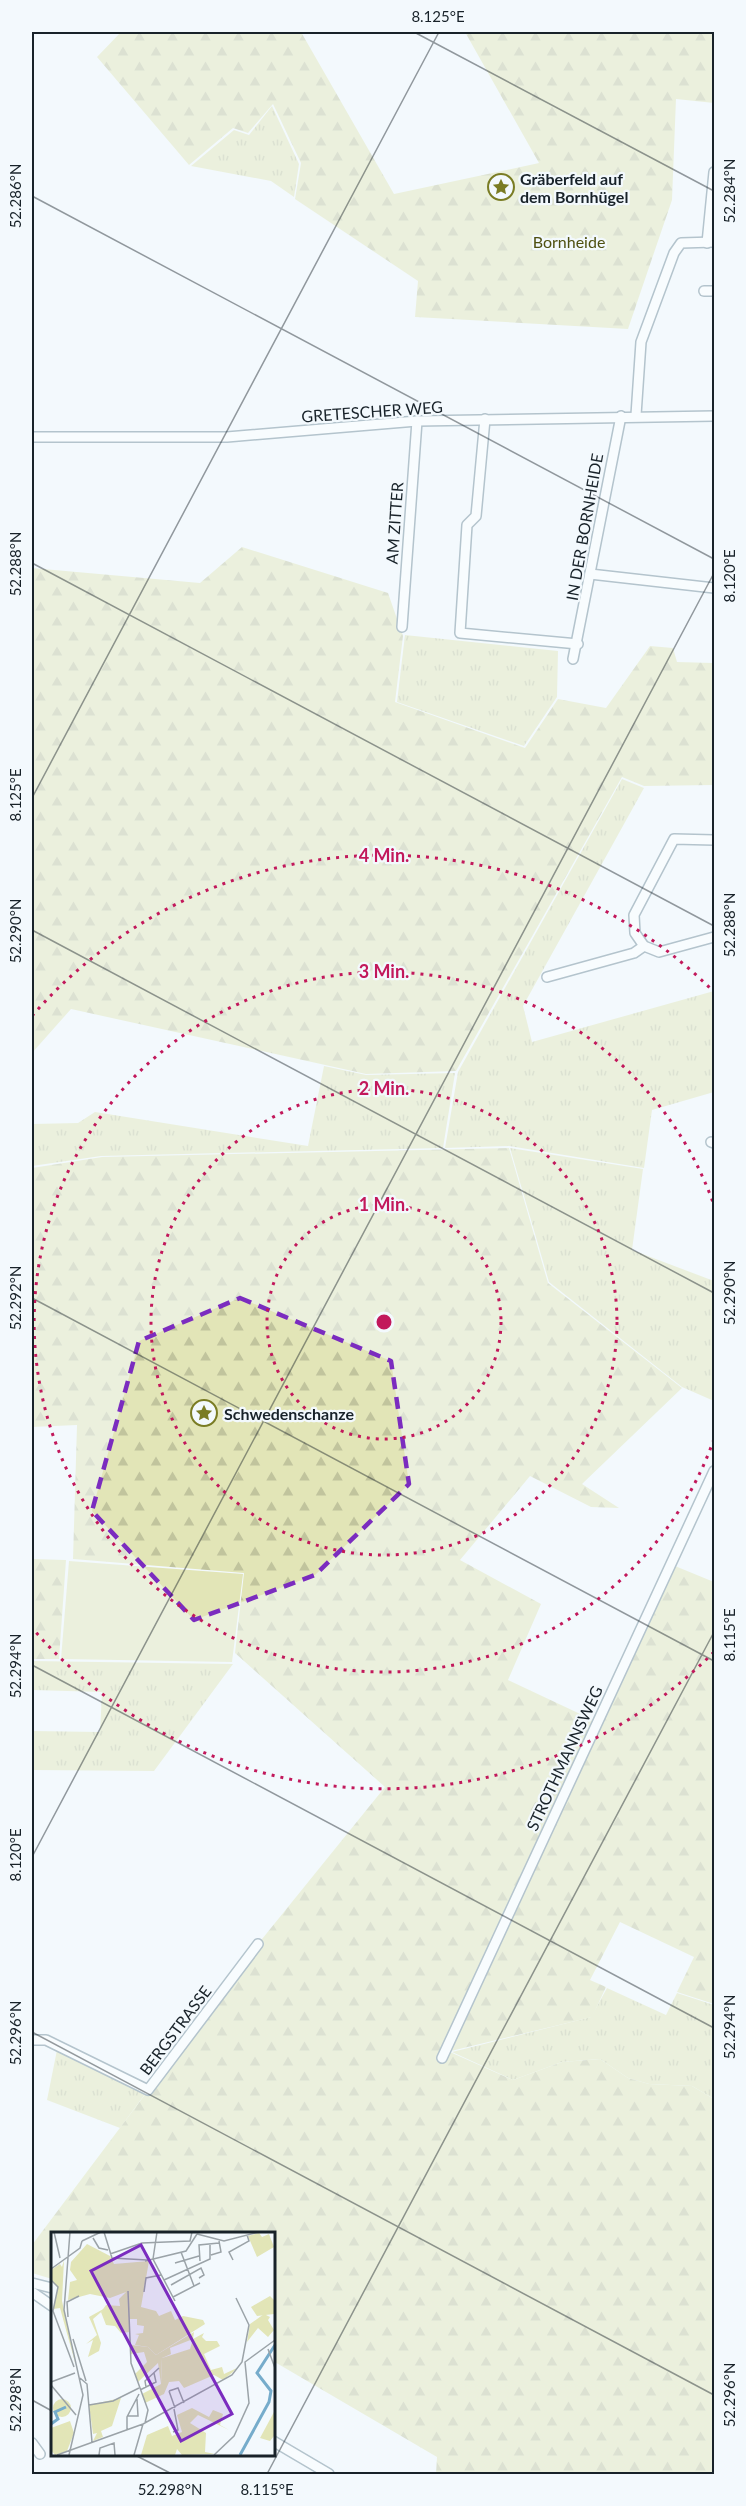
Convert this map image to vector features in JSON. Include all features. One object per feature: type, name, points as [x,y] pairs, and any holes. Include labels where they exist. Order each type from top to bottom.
[{"type":"street","points":[[636,415],[641,342],[674,253],[681,243],[711,243],[714,172]]},
{"type":"street","name":"GRETESCHER WEG","points":[[32,437],[227,437],[417,421],[636,415],[714,416]]},
{"type":"street","name":"IN DER BORNHEIDE","points":[[573,658],[578,644],[621,416]]},
{"type":"street","points":[[485,419],[476,516],[467,525],[460,633],[578,644]]},
{"type":"street","name":"AM ZITTER","points":[[402,627],[417,421]]},
{"type":"street","points":[[590,574],[714,588]]},
{"type":"street","points":[[714,840],[674,839],[634,915],[635,933],[644,946],[659,952],[714,937]]},
{"type":"street","points":[[547,977],[634,953],[644,946]]},
{"type":"street","name":"STROTHMANNSWEG","points":[[442,2058],[714,1471]]},
{"type":"street","name":"BERGSTRASSE","points":[[32,2040],[46,2040],[148,2090],[258,1944]]},
{"type":"street","points":[[32,2283],[51,2288]]},
{"type":"street","points":[[32,2292],[51,2305]]},
{"type":"street","points":[[274,2441],[329,2475]]},
{"type":"street","points":[[32,2443],[40,2454]]},
{"type":"highlighted area","points":[[240,1298],[391,1361],[409,1484],[315,1575],[194,1620],[92,1511],[139,1341]]},
{"type":"green space","name":"Bornheide","points":[[121,32],[301,32],[394,194],[539,163],[465,32],[714,32],[714,103],[676,99],[672,200],[628,329],[415,317],[418,281],[295,199],[301,163],[273,104],[248,133],[233,128],[189,165],[97,57]]},
{"type":"green space","points":[[272,106],[299,164],[294,197],[271,181],[191,166],[234,130],[249,135]]},
{"type":"green space","points":[[242,547],[388,593],[403,636],[395,702],[525,748],[558,699],[606,708],[650,646],[673,648],[677,662],[713,663],[714,660],[714,785],[644,786],[622,777],[456,1071],[366,1074],[71,1009],[32,1053],[32,568],[200,583]]},
{"type":"green space","points":[[405,635],[558,651],[557,697],[524,746],[397,702]]},
{"type":"green space","points":[[622,779],[644,788],[523,1006],[532,1042],[714,991],[714,1092],[652,1110],[644,1168],[509,1146],[445,1148],[458,1072]]},
{"type":"green space","points":[[324,1066],[366,1075],[455,1073],[443,1148],[101,1156],[32,1166],[32,1124],[78,1123],[95,1112],[308,1146]]},
{"type":"green space","points":[[509,1148],[548,1283],[682,1388],[582,1484],[619,1508],[591,1507],[530,1476],[460,1560],[541,1604],[508,1680],[593,1720],[441,2048],[513,2080],[562,2062],[600,2059],[628,2078],[649,2084],[692,2086],[714,2099],[714,2474],[436,2474],[437,2457],[274,2362],[274,2232],[51,2232],[51,2279],[32,2273],[32,2245],[258,1944],[385,1787],[235,1653],[244,1573],[73,1559],[77,1425],[32,1427],[32,1168],[102,1157]]},
{"type":"green space","points":[[510,1148],[643,1169],[632,1250],[714,1281],[714,1401],[682,1387],[549,1282]]},
{"type":"green space","points":[[32,1559],[66,1560],[59,1659],[32,1659]]},
{"type":"green space","points":[[69,1561],[243,1574],[232,1662],[61,1659]]},
{"type":"green space","points":[[675,1566],[714,1582],[714,2004],[677,1992],[694,1957],[620,1922],[590,1980],[606,1987],[592,2017],[451,2051]]},
{"type":"green space","points":[[32,1661],[233,1664],[154,1771],[32,1770],[32,1731],[100,1732],[102,1692],[32,1690]]},
{"type":"green space","points":[[607,1988],[666,2015],[677,1993],[714,2005],[714,2099],[692,2086],[649,2084],[628,2078],[600,2059],[562,2062],[513,2080],[452,2052],[591,2017]]},
{"type":"green space","points":[[57,2050],[148,2090],[120,2128],[47,2100]]},
{"type":"place","name":"Gräberfeld auf dem Bornhügel","points":[[501,187]]},
{"type":"place","name":"Schwedenschanze","points":[[204,1413]]}]
